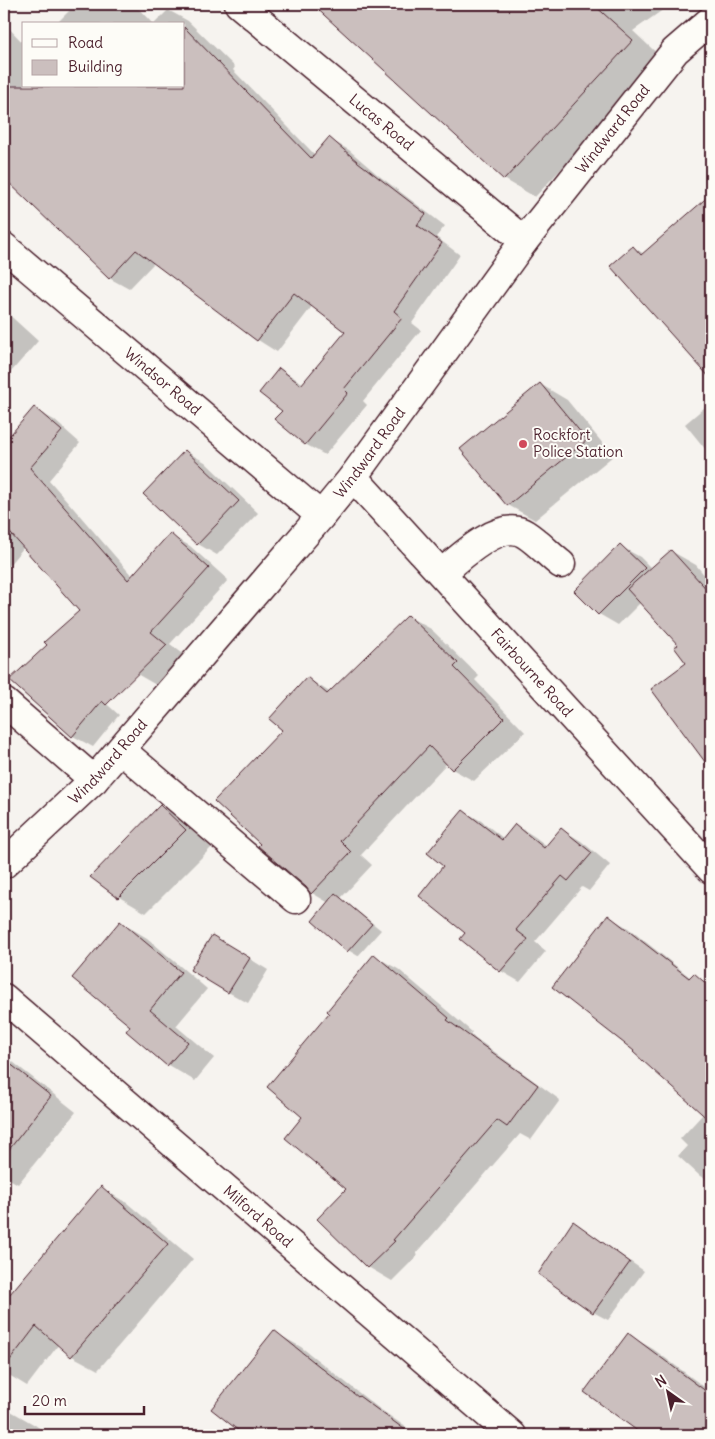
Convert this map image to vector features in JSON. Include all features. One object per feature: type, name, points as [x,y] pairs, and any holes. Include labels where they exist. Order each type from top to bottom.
[{"type":"street","name":"Lucas Road","points":[[239,4],[524,242]]},
{"type":"street","name":"Windward Road","points":[[4,864],[94,780],[122,750],[321,516],[353,476],[524,242],[675,51],[711,20]]},
{"type":"street","name":"Windsor Road","points":[[4,247],[321,516]]},
{"type":"street","name":"Fairbourne Road","points":[[353,476],[711,869]]},
{"type":"street","points":[[442,573],[476,544],[494,535],[510,531],[524,533],[561,564]]},
{"type":"street","points":[[4,702],[94,780]]},
{"type":"street","points":[[122,750],[296,898]]},
{"type":"street","name":"Milford Road","points":[[4,998],[512,1435]]},
{"type":"building","points":[[312,4],[593,4],[633,40],[504,180]]},
{"type":"building","points":[[185,28],[311,158],[329,137],[358,162],[426,214],[417,225],[442,243],[394,311],[402,318],[344,389],[348,393],[305,445],[274,419],[282,411],[259,393],[279,368],[301,385],[345,332],[294,293],[257,341],[136,250],[109,279],[4,178],[4,86],[22,86],[22,88],[185,88]]},
{"type":"building","points":[[711,194],[711,379],[610,266],[633,246],[641,255]]},
{"type":"building","name":"Rockfort Police Station","points":[[540,383],[587,440],[507,506],[460,449]]},
{"type":"building","points":[[34,407],[62,431],[30,468],[128,580],[170,533],[209,568],[151,632],[167,645],[106,705],[102,701],[72,737],[9,680],[47,645],[44,642],[79,611],[4,526],[4,438],[6,440]]},
{"type":"building","points":[[185,450],[239,501],[197,545],[143,494]]},
{"type":"building","points":[[620,544],[645,568],[598,615],[574,591]]},
{"type":"building","points":[[671,550],[711,594],[711,770],[651,689],[686,663],[674,647],[678,645],[627,589]]},
{"type":"building","points":[[408,615],[458,663],[454,667],[504,718],[452,770],[429,746],[340,841],[351,852],[311,894],[306,887],[258,846],[260,844],[214,801],[282,730],[269,719],[307,677],[327,694]]},
{"type":"building","points":[[160,805],[186,830],[118,898],[90,877]]},
{"type":"building","points":[[463,810],[502,840],[515,824],[544,848],[561,828],[592,853],[568,881],[562,876],[516,930],[528,939],[500,972],[460,939],[465,933],[419,896],[443,866],[427,853]]},
{"type":"building","points":[[335,893],[372,924],[347,952],[312,921]]},
{"type":"building","points":[[608,915],[689,978],[694,973],[711,988],[711,1122],[634,1051],[552,987]]},
{"type":"building","points":[[120,921],[181,972],[150,1010],[188,1042],[167,1066],[126,1031],[130,1026],[72,978]]},
{"type":"building","points":[[212,935],[250,958],[228,993],[190,970]]},
{"type":"building","points":[[374,954],[449,1018],[447,1020],[538,1085],[507,1127],[497,1120],[393,1240],[395,1241],[367,1268],[317,1219],[346,1189],[285,1138],[302,1117],[267,1087],[329,1013],[327,1011]]},
{"type":"building","points":[[4,1059],[51,1096],[4,1156]]},
{"type":"building","points":[[101,1186],[168,1244],[71,1357],[36,1326],[4,1368],[4,1301]]},
{"type":"building","points":[[573,1221],[630,1262],[593,1313],[538,1274]]},
{"type":"building","points":[[274,1330],[358,1397],[412,1435],[244,1435],[211,1409]]},
{"type":"building","points":[[628,1333],[711,1395],[711,1435],[643,1435],[584,1392]]},
{"type":"place","name":"Rockfort Police Station","points":[[523,444]]}]
